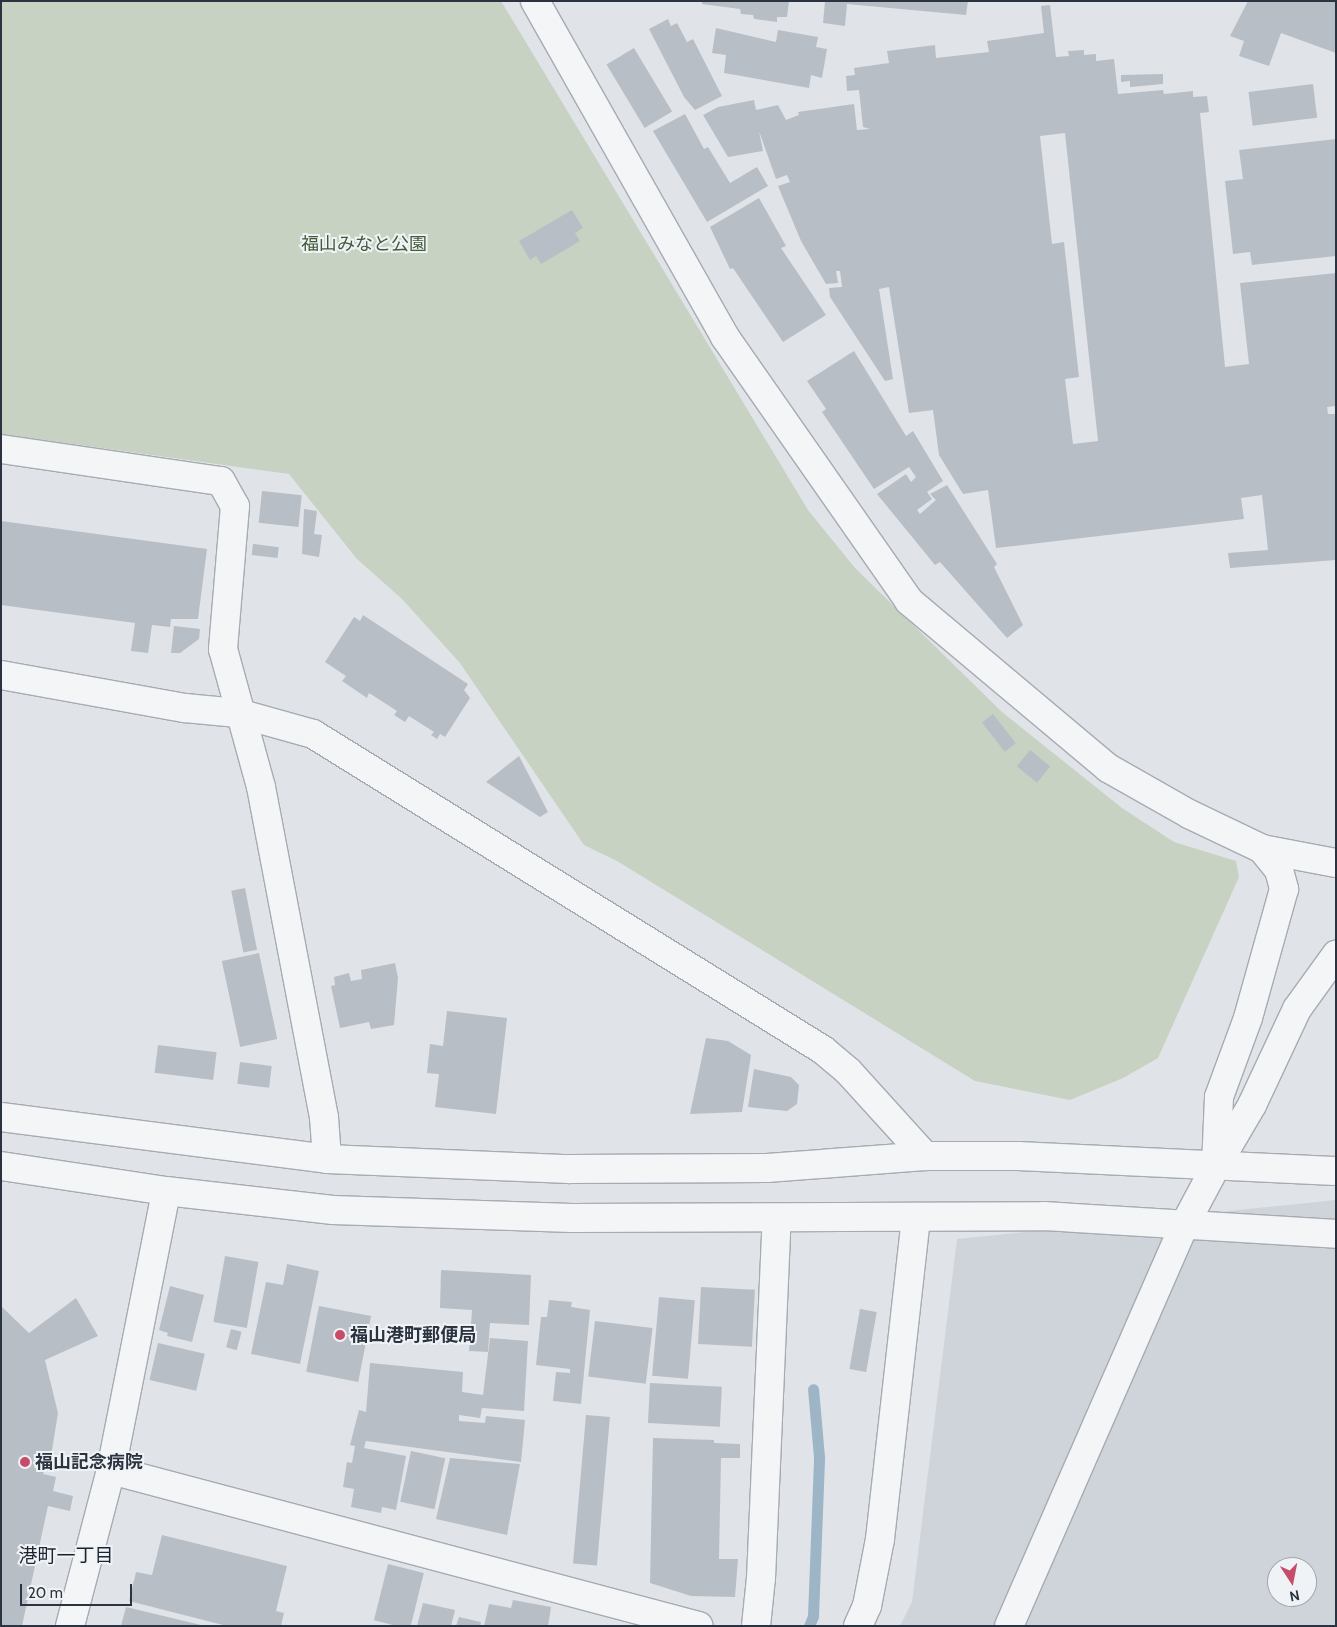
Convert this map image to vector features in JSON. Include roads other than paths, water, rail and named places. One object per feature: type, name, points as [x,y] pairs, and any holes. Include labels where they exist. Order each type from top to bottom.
[{"type":"street","points":[[535,1],[725,337],[909,601],[1108,768],[1189,814],[1262,848],[1336,863]]},
{"type":"street","points":[[1,449],[220,481],[235,506],[223,650],[238,713],[261,787],[324,1117],[327,1159]]},
{"type":"street","points":[[1,675],[185,708],[238,713],[313,734],[823,1050],[848,1071],[925,1156]]},
{"type":"street","points":[[1216,1166],[1219,1097],[1248,1018],[1284,889],[1279,870],[1262,848]]},
{"type":"street","points":[[1009,1626],[1185,1224],[1252,1105],[1298,1009],[1336,954]]},
{"type":"street","points":[[1,1117],[327,1159],[568,1169],[767,1168],[925,1156],[1018,1156],[1336,1171]]},
{"type":"street","points":[[1,1166],[166,1191],[333,1210],[572,1218],[1044,1216],[1336,1234]]},
{"type":"street","points":[[70,1626],[111,1470],[166,1191]]},
{"type":"street","points":[[858,1626],[867,1606],[880,1539],[916,1217]]},
{"type":"street","points":[[756,1626],[761,1578],[777,1218]]},
{"type":"street","points":[[111,1470],[699,1626]]},
{"type":"waterway","points":[[809,1626],[813,1616],[819,1457],[813,1389]]},
{"type":"place","name":"福山港町郵便局","points":[[340,1335]]},
{"type":"place","name":"福山記念病院","points":[[25,1462]]},
{"type":"district","name":"港町一丁目","points":[[66,1556]]},
{"type":"park label","name":"福山みなと公園","points":[[364,244]]}]
